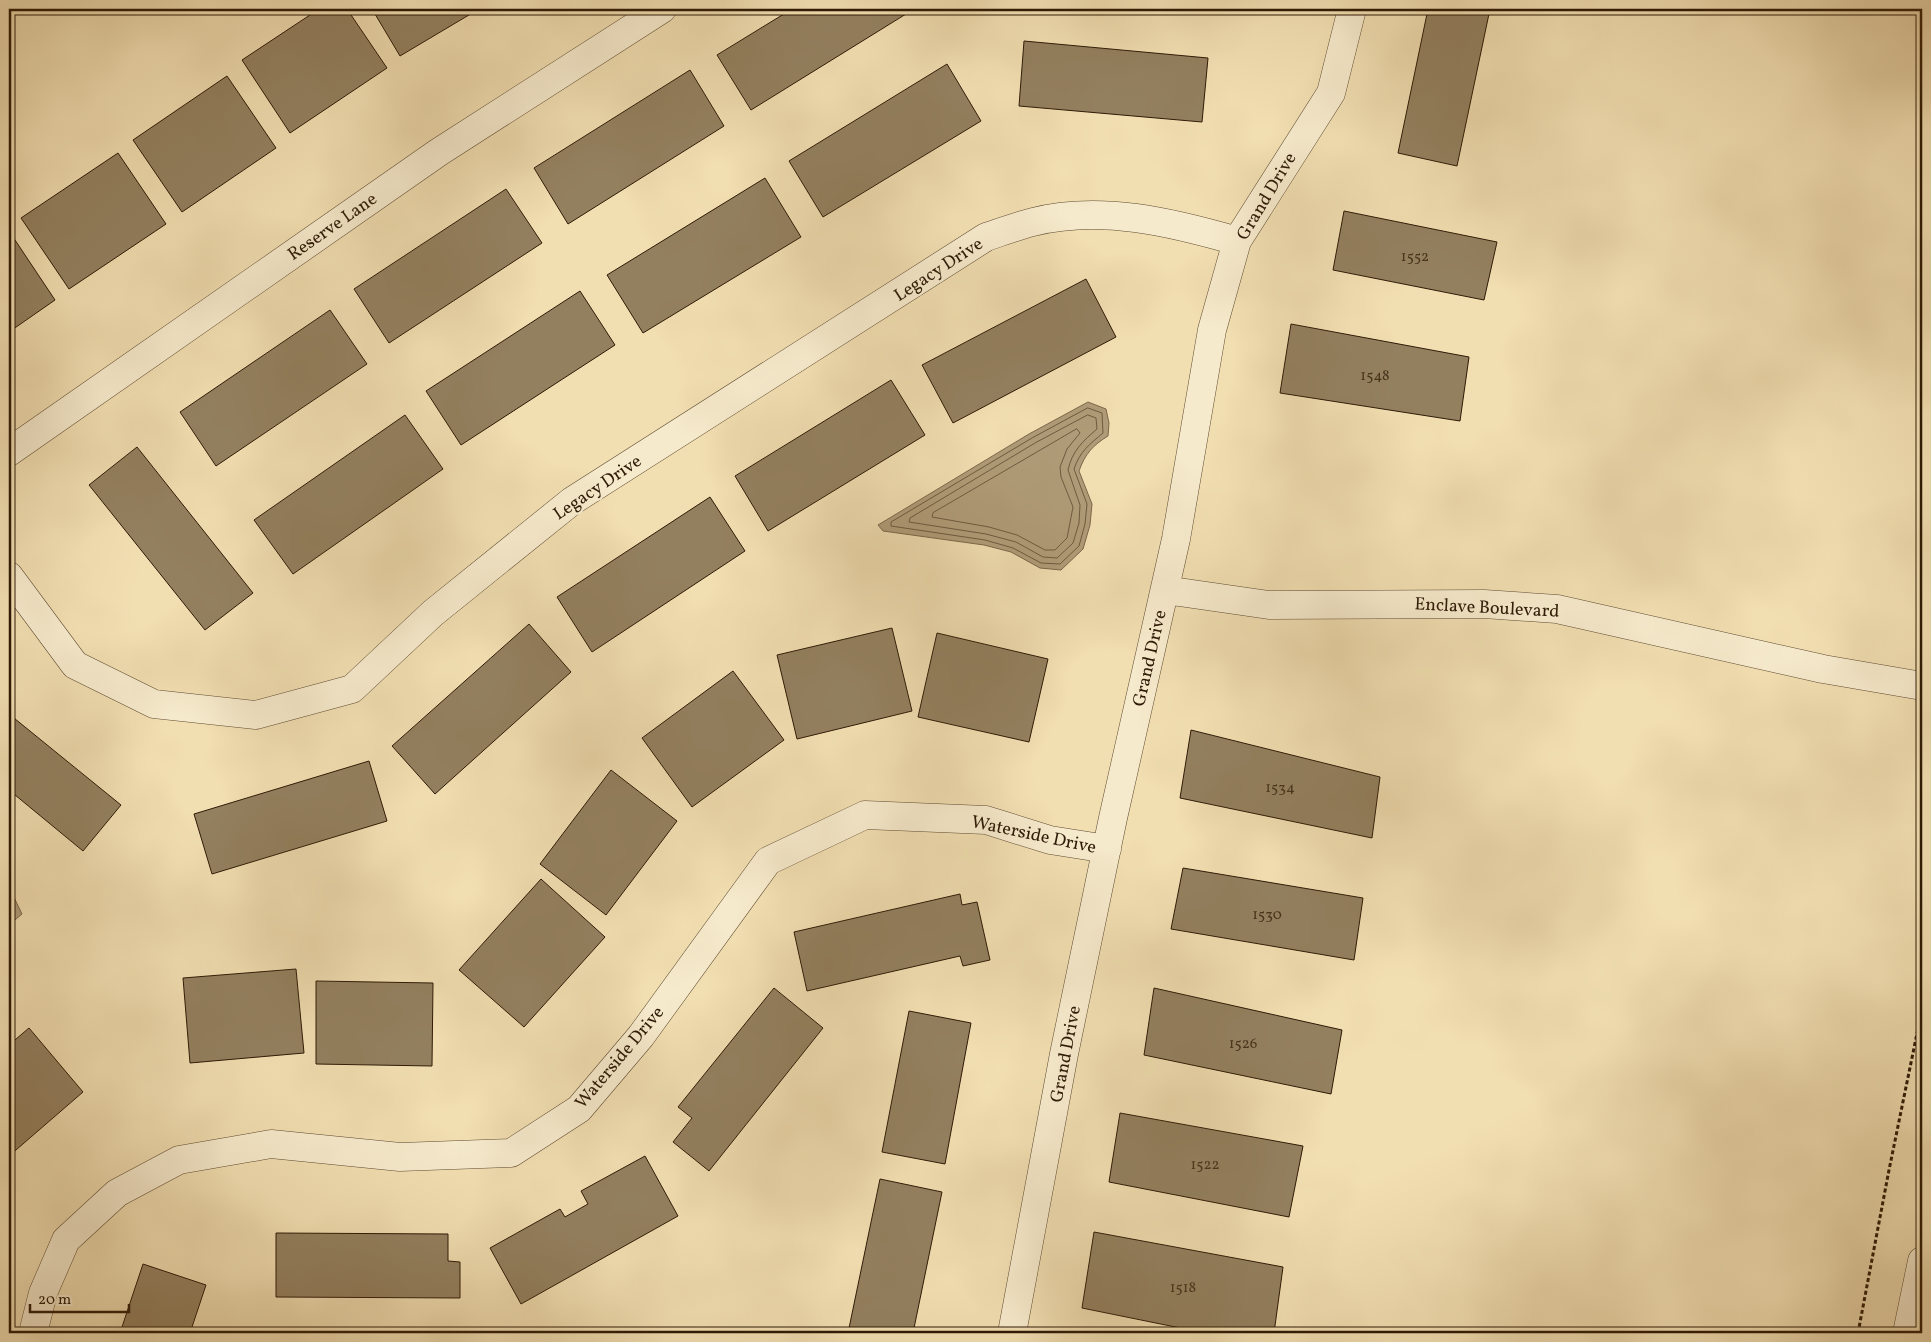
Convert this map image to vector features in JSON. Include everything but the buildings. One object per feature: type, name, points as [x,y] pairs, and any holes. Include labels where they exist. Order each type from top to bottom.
[{"type":"street","name":"Reserve Lane","points":[[9,452],[439,152],[662,9]]},
{"type":"street","name":"Grand Drive","points":[[1012,1333],[1064,1054],[1107,849],[1176,539],[1212,330],[1237,240],[1331,93],[1352,9]]},
{"type":"street","name":"Legacy Drive","points":[[9,576],[75,665],[154,704],[256,715],[352,689],[433,613],[572,501],[986,237],[1034,222],[1077,215],[1116,215],[1184,226],[1237,240]]},
{"type":"street","name":"Enclave Boulevard","points":[[1165,590],[1269,605],[1484,604],[1557,608],[1823,669],[1922,686]]},
{"type":"street","name":"Waterside Drive","points":[[33,1333],[43,1293],[66,1240],[117,1193],[179,1160],[271,1144],[400,1157],[511,1153],[579,1109],[641,1036],[768,861],[865,815],[986,820],[1050,840],[1107,849]]},
{"type":"street","points":[[1907,1333],[1922,1261]]},
{"type":"path","points":[[1858,1333],[1922,1009]]},
{"type":"water","points":[[1088,402],[1106,409],[1109,423],[1108,436],[1090,450],[1079,471],[1092,504],[1090,525],[1083,549],[1061,570],[1040,568],[1011,552],[984,545],[883,531],[878,525],[1029,434]]},
{"type":"water","points":[[9,887],[22,914],[9,925]]}]
